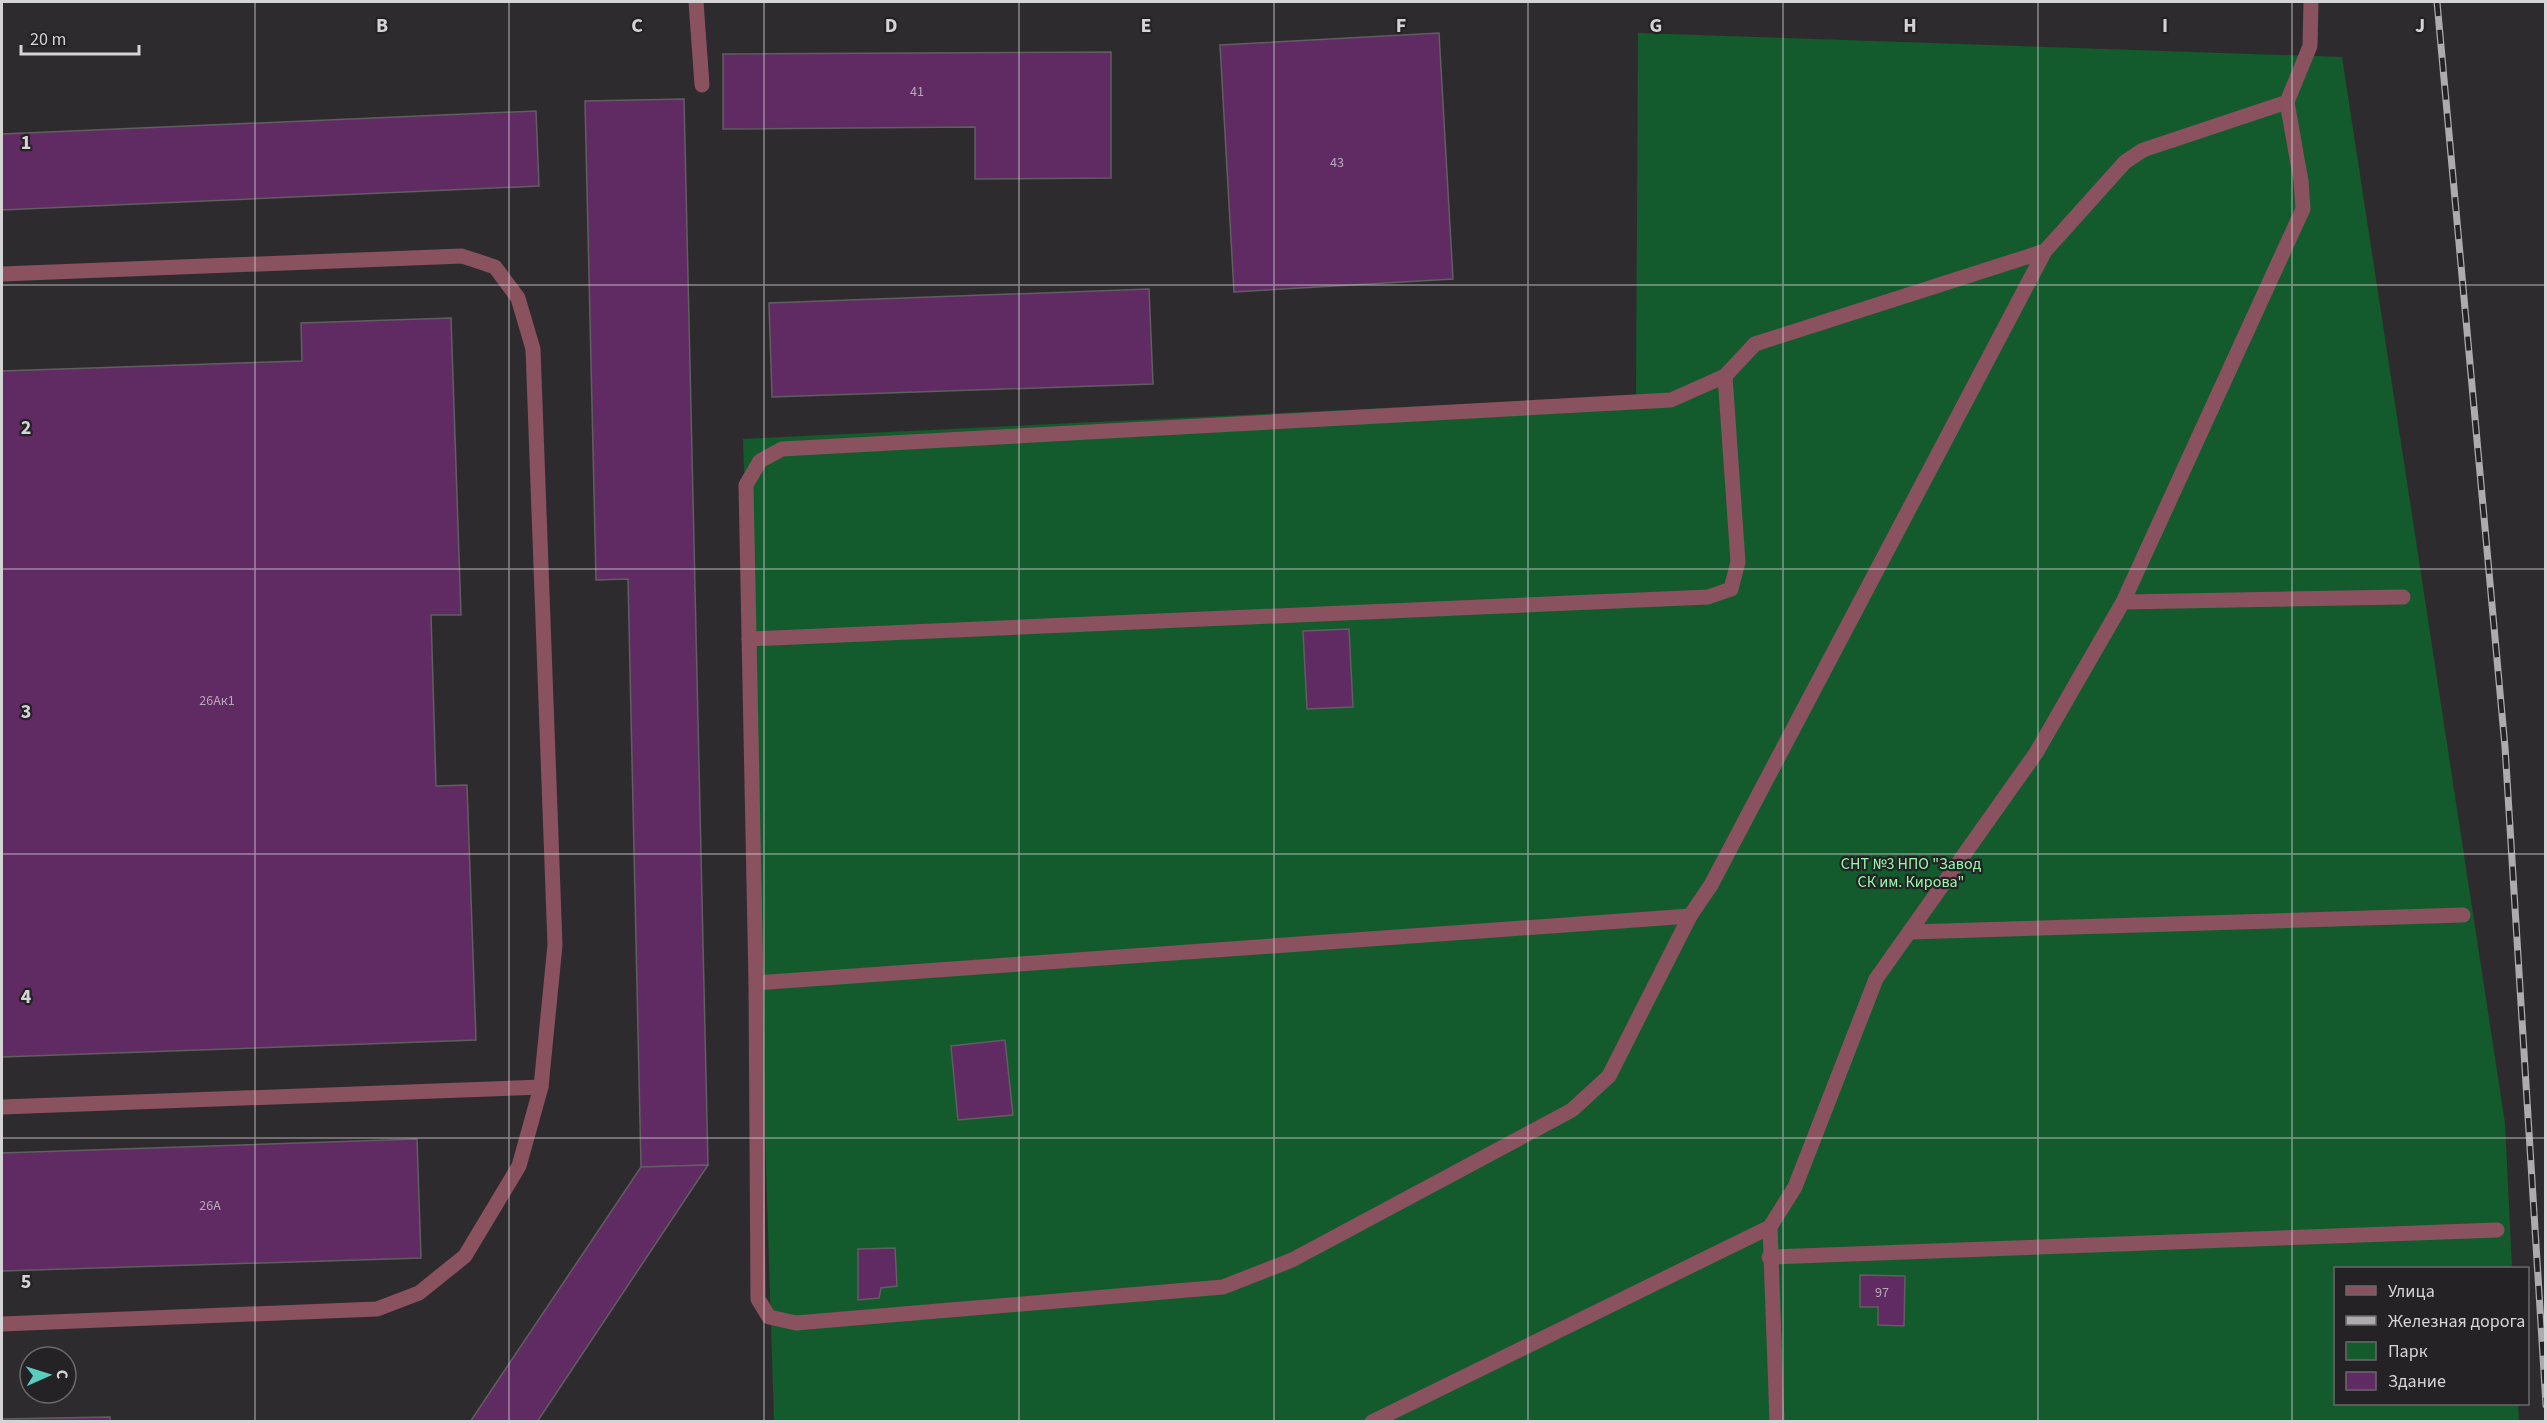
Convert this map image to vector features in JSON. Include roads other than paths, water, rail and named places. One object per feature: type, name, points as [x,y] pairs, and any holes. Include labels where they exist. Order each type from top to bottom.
[{"type":"lane","points":[[696,2],[702,86]]},
{"type":"lane","points":[[1777,1422],[1769,1257],[1770,1227],[1795,1187],[1876,979],[2036,753],[2123,602],[2303,209],[2301,181],[2287,102],[2310,46],[2311,2]]},
{"type":"lane","points":[[2045,251],[1755,344],[1725,376],[1671,400],[782,450],[760,461],[746,485],[756,984],[758,1299],[769,1317],[796,1323],[1223,1287],[1292,1260],[1572,1110],[1609,1076],[1690,916],[1711,885],[2045,251],[2125,162],[2143,150],[2287,102]]},
{"type":"lane","points":[[2,274],[462,256],[495,267],[518,298],[533,349],[555,945],[541,1087],[519,1166],[465,1256],[419,1293],[377,1309],[2,1324]]},
{"type":"lane","points":[[748,639],[1708,597],[1731,589],[1738,562],[1725,376]]},
{"type":"lane","points":[[2123,602],[2403,597]]},
{"type":"lane","points":[[1910,932],[2463,915]]},
{"type":"lane","points":[[756,984],[1690,916]]},
{"type":"lane","points":[[2,1107],[541,1087]]},
{"type":"lane","points":[[1372,1422],[1770,1227]]},
{"type":"lane","points":[[1769,1257],[2497,1230]]},
{"type":"railway","points":[[2437,2],[2505,747],[2546,1405]]},
{"type":"park label","name":"СНТ №3 НПО \"Завод СК им. Кирова\"","points":[[1911,872]]}]
